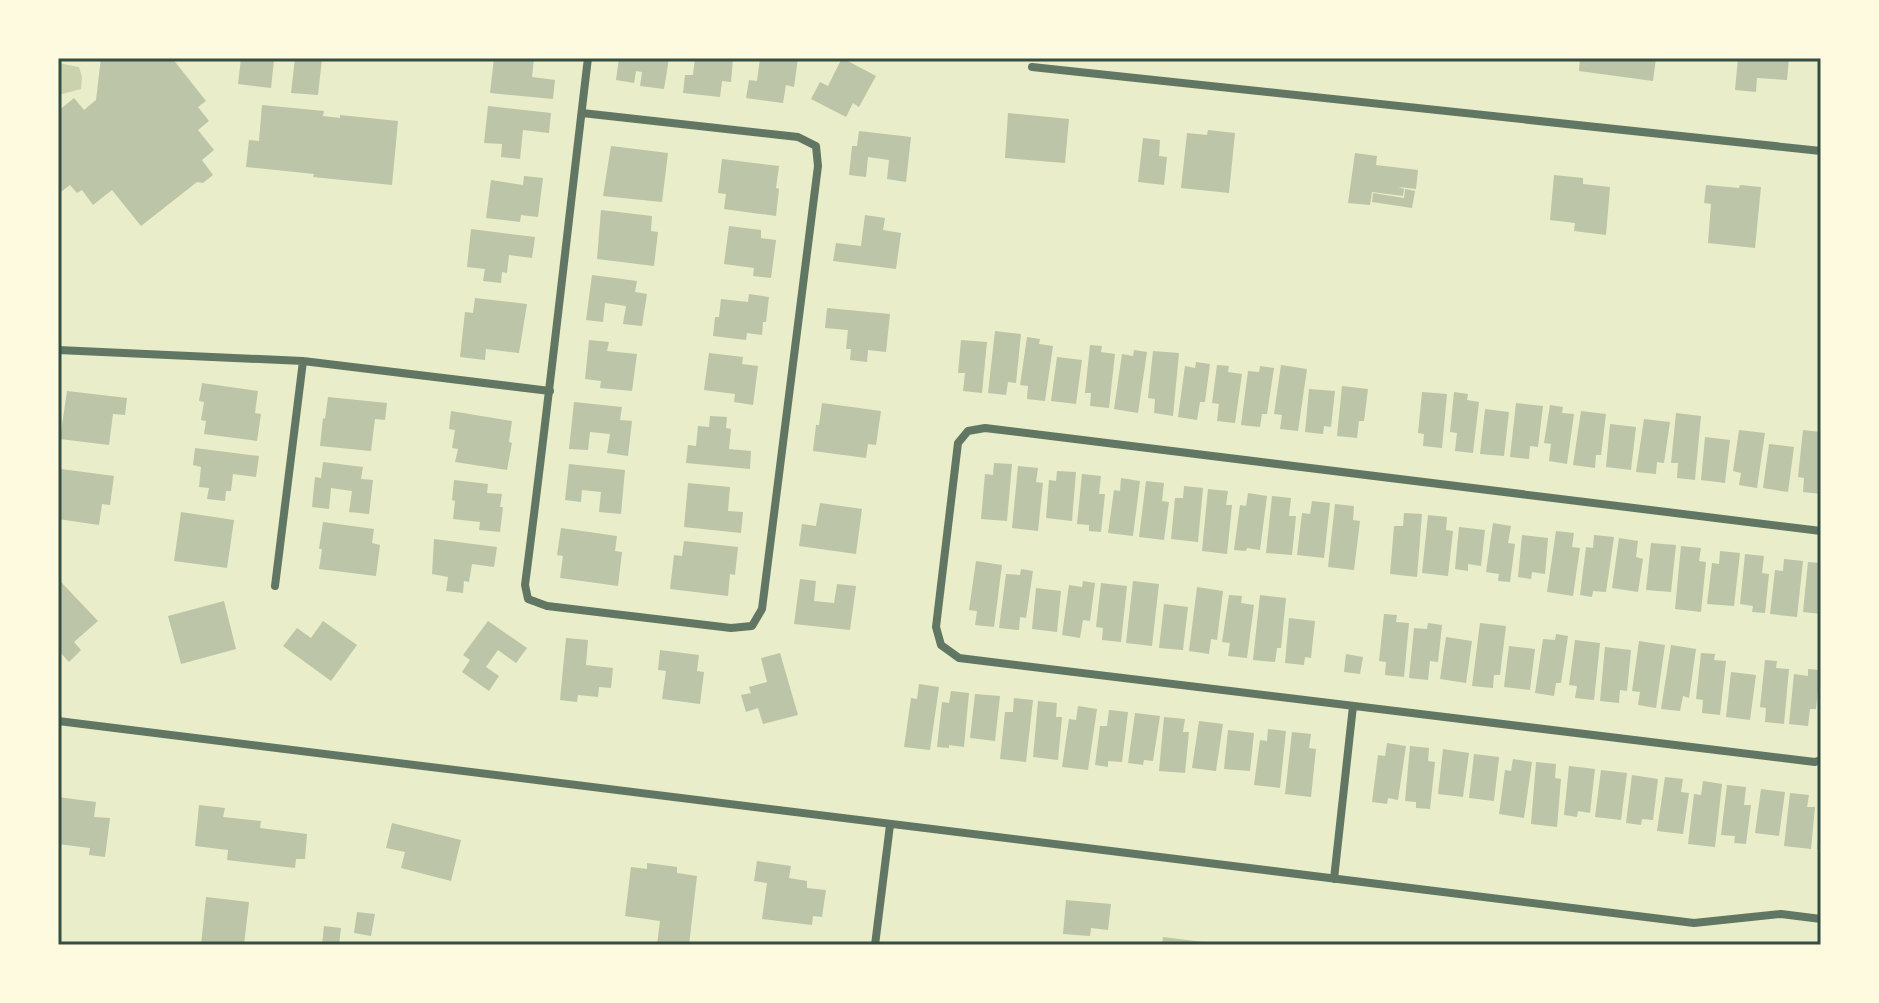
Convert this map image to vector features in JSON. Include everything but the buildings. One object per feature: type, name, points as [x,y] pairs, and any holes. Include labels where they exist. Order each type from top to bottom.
[{"type":"street","points":[[582,113],[798,137],[816,146],[818,166],[762,609],[752,626],[731,628],[701,625],[547,606],[528,599],[525,585],[588,58]]},
{"type":"street","points":[[1032,67],[1821,151]]},
{"type":"street","points":[[58,350],[303,361],[550,391]]},
{"type":"street","points":[[275,586],[303,361]]},
{"type":"street","points":[[1821,531],[985,428],[968,431],[958,443],[936,627],[941,645],[959,658],[1815,762],[1821,760]]},
{"type":"street","points":[[1334,879],[1353,706]]},
{"type":"street","points":[[58,721],[1694,923],[1781,914],[1821,919]]},
{"type":"street","points":[[875,945],[890,825]]},
{"type":"green space","points":[[58,63],[79,67],[81,89],[58,95]]}]
